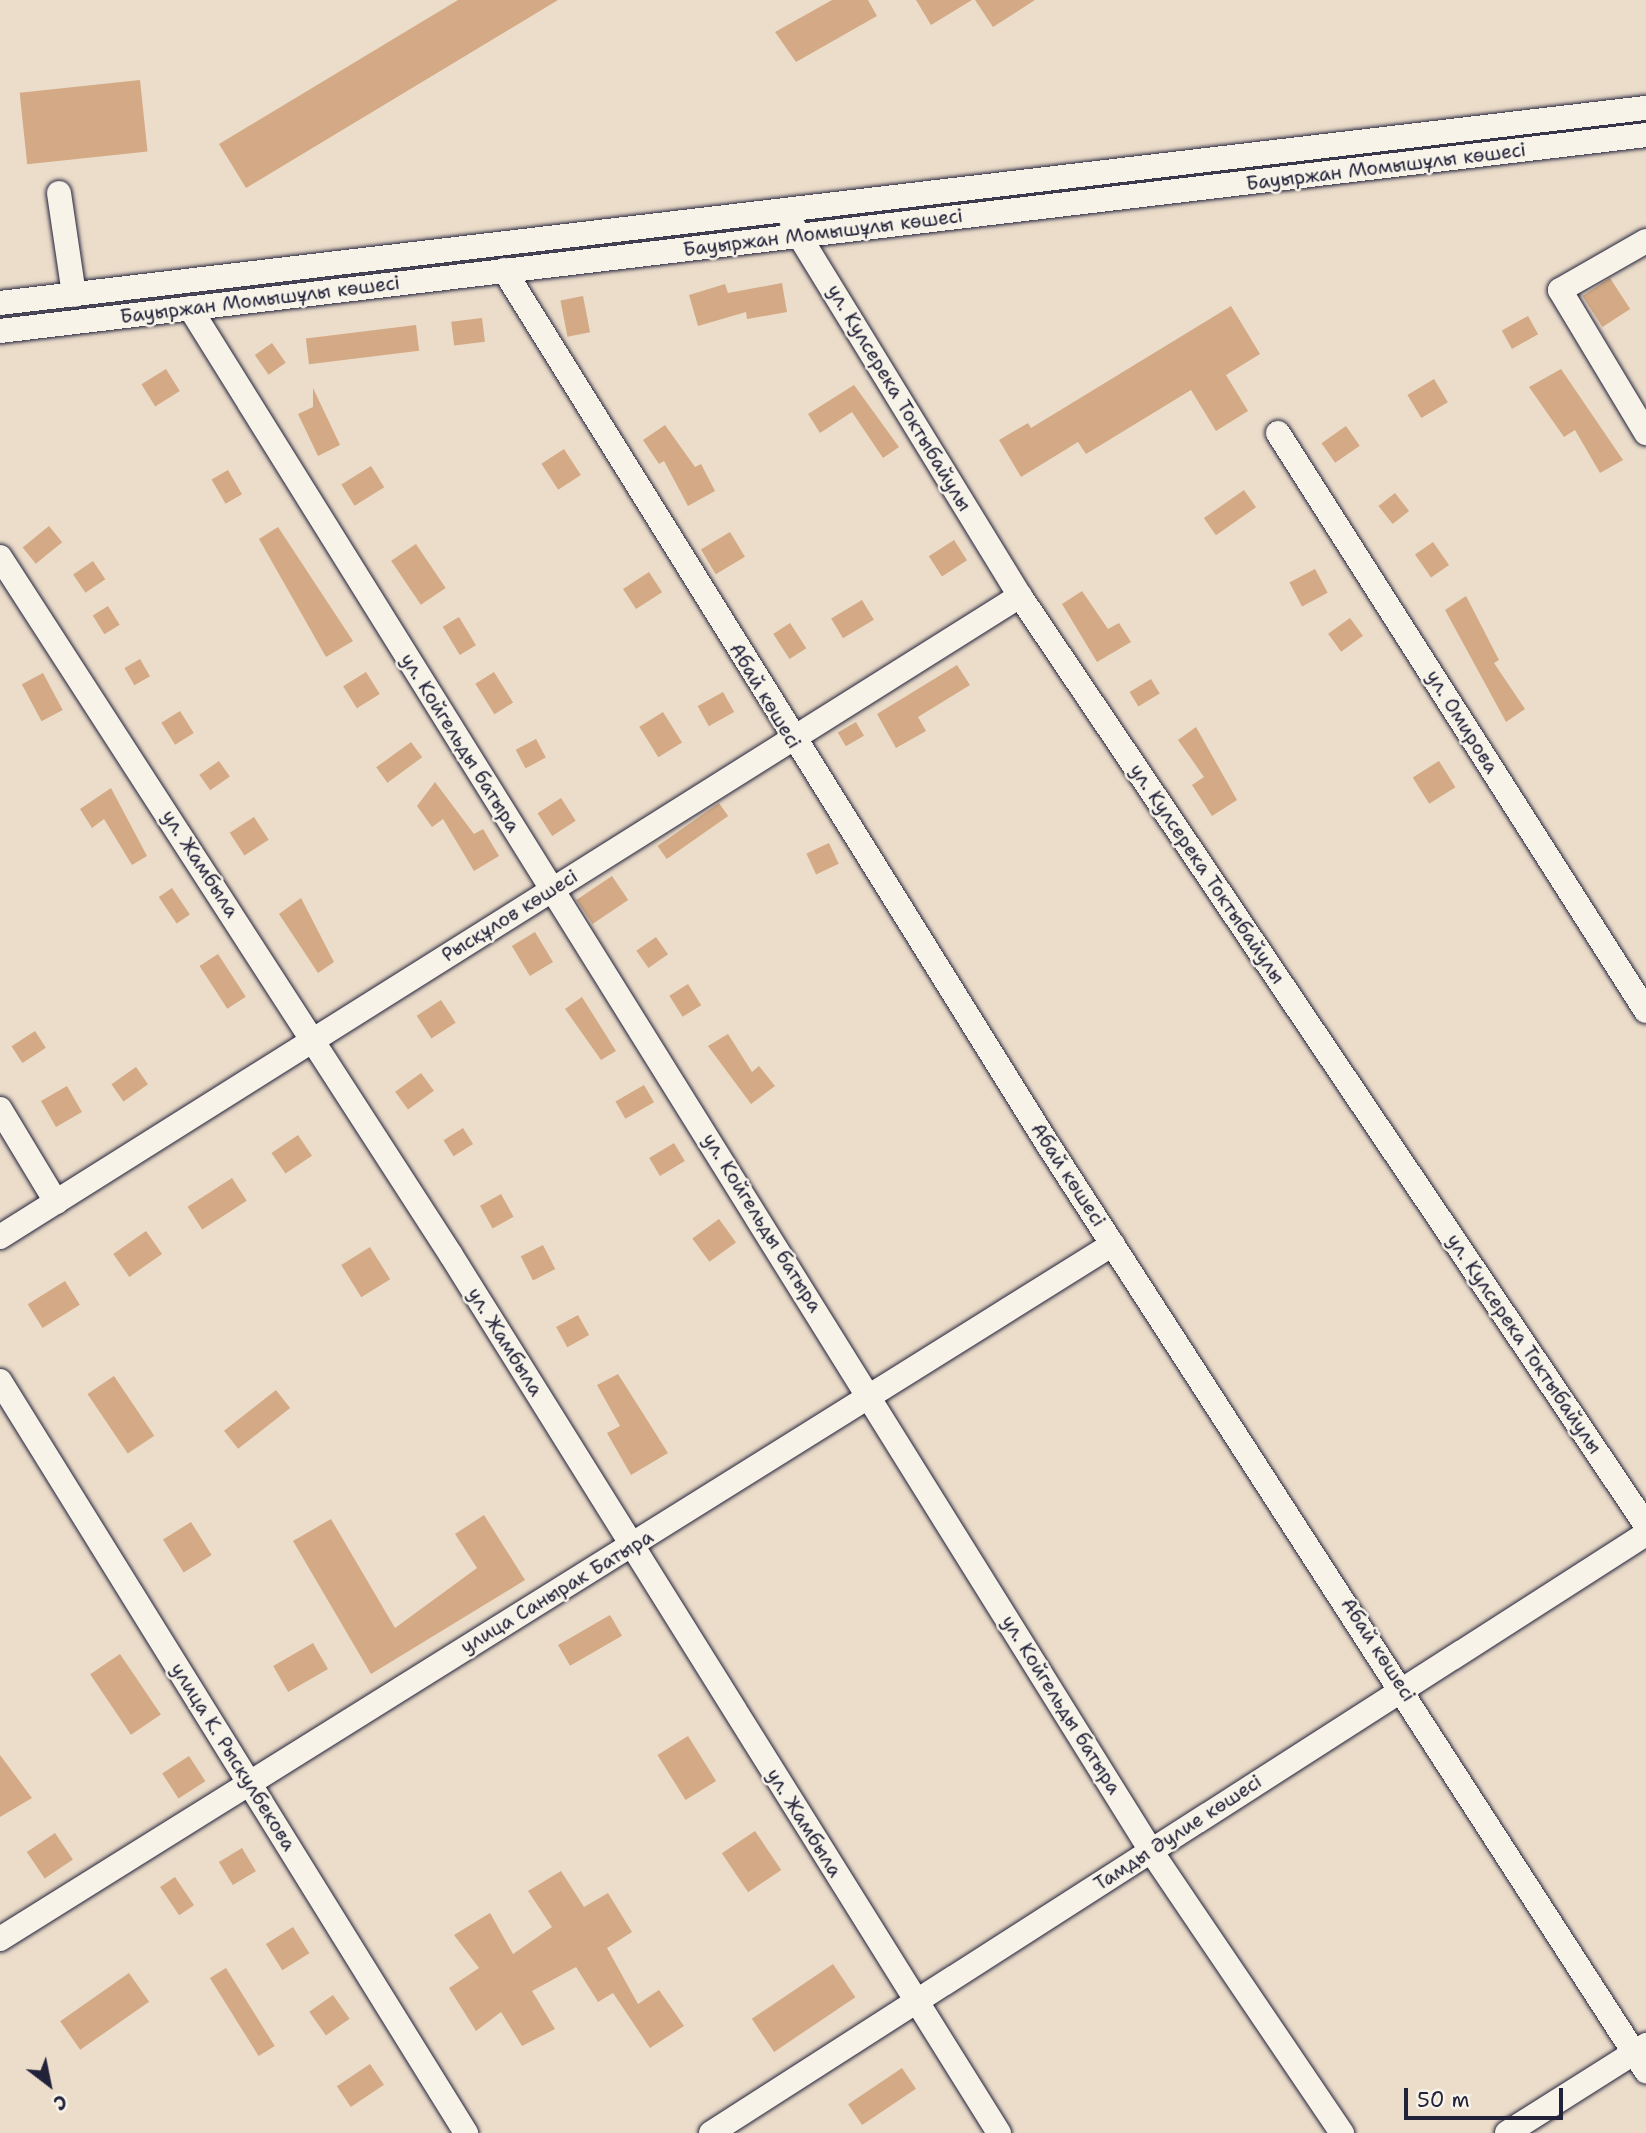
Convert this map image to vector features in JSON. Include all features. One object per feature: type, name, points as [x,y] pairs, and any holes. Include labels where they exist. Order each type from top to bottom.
[{"type":"street","name":"Бауыржан Момышұлы көшесі","points":[[0,303],[1646,108]]},
{"type":"street","name":"Бауыржан Момышұлы көшесі","points":[[0,331],[1646,135]]},
{"type":"street","points":[[59,193],[74,295]]},
{"type":"street","name":"ул. Кулсерека Токтыбайулы","points":[[785,212],[1020,596],[1646,1525]]},
{"type":"street","points":[[1646,241],[1560,290],[1646,433]]},
{"type":"street","name":"Абай көшесі","points":[[504,270],[792,739],[1113,1244],[1642,2056]]},
{"type":"street","name":"ул. Койгельды батыра","points":[[190,308],[872,1398],[1150,1851],[1342,2133]]},
{"type":"street","name":"ул. Омирова","points":[[1278,433],[1646,1011]]},
{"type":"street","name":"ул. Жамбыла","points":[[0,557],[314,1040],[999,2133]]},
{"type":"street","name":"Рысқұлов көшесі","points":[[0,1237],[1020,596]]},
{"type":"street","points":[[0,1109],[55,1202]]},
{"type":"street","name":"улица Санырак Батыра","points":[[0,1939],[249,1782],[872,1398],[1113,1244]]},
{"type":"street","name":"улица К. Рыскулбекова","points":[[0,1381],[466,2133]]},
{"type":"street","name":"Тамды Әулие көшесі","points":[[711,2133],[1646,1534]]},
{"type":"street","points":[[1507,2133],[1642,2056]]},
{"type":"building","points":[[458,0],[558,0],[246,188],[219,144]]},
{"type":"building","points":[[832,0],[868,0],[877,16],[796,62],[775,32]]},
{"type":"building","points":[[916,0],[972,0],[931,25]]},
{"type":"building","points":[[975,0],[1035,0],[993,27]]},
{"type":"building","points":[[140,80],[148,152],[27,164],[20,93]]},
{"type":"building","points":[[1610,278],[1630,309],[1602,327],[1582,296]]},
{"type":"building","points":[[782,283],[787,312],[747,319],[746,312],[698,326],[689,295],[725,284],[728,293]]},
{"type":"building","points":[[583,296],[590,332],[567,337],[560,300]]},
{"type":"building","points":[[1231,306],[1260,354],[1226,375],[1248,411],[1216,431],[1191,390],[1086,454],[1078,442],[1021,477],[999,440],[1028,423],[1031,428]]},
{"type":"building","points":[[1528,316],[1538,334],[1512,349],[1502,331]]},
{"type":"building","points":[[482,318],[485,342],[454,346],[451,322]]},
{"type":"building","points":[[416,325],[419,351],[309,364],[306,339]]},
{"type":"building","points":[[272,343],[286,363],[269,375],[255,355]]},
{"type":"building","points":[[166,369],[180,391],[155,406],[141,384]]},
{"type":"building","points":[[1561,369],[1623,460],[1600,473],[1575,430],[1564,437],[1529,387]]},
{"type":"building","points":[[1434,379],[1448,402],[1421,418],[1407,395]]},
{"type":"building","points":[[854,385],[899,447],[883,458],[852,412],[820,433],[808,414]]},
{"type":"building","points":[[313,388],[340,445],[318,456],[298,414],[313,407]]},
{"type":"building","points":[[665,425],[695,467],[701,464],[715,491],[688,506],[664,461],[659,464],[643,440]]},
{"type":"building","points":[[1346,426],[1360,446],[1335,463],[1321,443]]},
{"type":"building","points":[[564,449],[581,475],[558,490],[541,464]]},
{"type":"building","points":[[371,466],[384,487],[355,506],[341,485]]},
{"type":"building","points":[[228,470],[242,494],[226,504],[212,479]]},
{"type":"building","points":[[1244,490],[1256,507],[1216,535],[1204,518]]},
{"type":"building","points":[[1395,493],[1409,511],[1393,524],[1378,506]]},
{"type":"building","points":[[49,526],[62,542],[36,564],[23,547]]},
{"type":"building","points":[[278,527],[353,641],[326,657],[259,539]]},
{"type":"building","points":[[730,532],[745,557],[716,574],[701,550]]},
{"type":"building","points":[[954,540],[967,560],[942,576],[929,556]]},
{"type":"building","points":[[1433,542],[1449,565],[1431,578],[1415,555]]},
{"type":"building","points":[[416,544],[446,588],[421,605],[391,561]]},
{"type":"building","points":[[93,561],[105,579],[85,593],[73,574]]},
{"type":"building","points":[[1315,569],[1328,593],[1302,606],[1289,583]]},
{"type":"building","points":[[649,572],[662,592],[636,609],[623,589]]},
{"type":"building","points":[[1082,591],[1108,629],[1119,623],[1131,642],[1097,662],[1062,604]]},
{"type":"building","points":[[1466,596],[1499,660],[1494,663],[1525,709],[1506,722],[1445,610]]},
{"type":"building","points":[[862,600],[874,620],[843,638],[831,619]]},
{"type":"building","points":[[108,606],[120,625],[104,634],[93,616]]},
{"type":"building","points":[[459,617],[476,645],[460,655],[443,627]]},
{"type":"building","points":[[1350,618],[1363,636],[1341,652],[1328,634]]},
{"type":"building","points":[[790,623],[806,648],[790,659],[773,634]]},
{"type":"building","points":[[140,659],[150,676],[134,685],[124,668]]},
{"type":"building","points":[[957,665],[970,685],[918,717],[926,731],[896,748],[877,714]]},
{"type":"building","points":[[366,672],[380,694],[357,708],[343,686]]},
{"type":"building","points":[[494,672],[513,703],[494,714],[475,684]]},
{"type":"building","points":[[43,673],[63,710],[42,721],[22,684]]},
{"type":"building","points":[[1151,679],[1160,694],[1138,706],[1130,692]]},
{"type":"building","points":[[723,692],[734,712],[709,726],[698,706]]},
{"type":"building","points":[[180,711],[194,733],[175,745],[161,723]]},
{"type":"building","points":[[663,712],[682,743],[658,757],[639,727]]},
{"type":"building","points":[[856,722],[864,736],[846,746],[838,732]]},
{"type":"building","points":[[1196,727],[1237,800],[1212,816],[1192,785],[1204,777],[1178,740]]},
{"type":"building","points":[[536,739],[546,758],[526,768],[516,750]]},
{"type":"building","points":[[411,742],[422,757],[387,783],[376,767]]},
{"type":"building","points":[[219,761],[230,777],[210,790],[199,775]]},
{"type":"building","points":[[1439,761],[1455,787],[1429,804],[1413,777]]},
{"type":"building","points":[[435,782],[474,834],[483,829],[499,856],[474,871],[443,819],[432,827],[417,806]]},
{"type":"building","points":[[111,788],[147,856],[132,865],[104,819],[92,828],[80,809]]},
{"type":"building","points":[[561,798],[576,821],[552,836],[538,813]]},
{"type":"building","points":[[719,803],[728,816],[667,859],[658,846]]},
{"type":"building","points":[[254,817],[269,840],[244,855],[230,833]]},
{"type":"building","points":[[829,843],[839,864],[816,874],[806,854]]},
{"type":"building","points":[[612,876],[628,900],[593,924],[576,900]]},
{"type":"building","points":[[172,888],[190,915],[177,923],[159,897]]},
{"type":"building","points":[[301,898],[334,962],[318,973],[279,914]]},
{"type":"building","points":[[535,932],[553,962],[530,976],[512,946]]},
{"type":"building","points":[[656,937],[668,954],[648,968],[636,951]]},
{"type":"building","points":[[218,954],[246,997],[227,1009],[200,966]]},
{"type":"building","points":[[688,984],[701,1005],[683,1017],[669,996]]},
{"type":"building","points":[[582,997],[616,1051],[601,1060],[565,1009]]},
{"type":"building","points":[[441,1000],[456,1023],[431,1038],[417,1016]]},
{"type":"building","points":[[35,1031],[46,1048],[22,1063],[12,1046]]},
{"type":"building","points":[[728,1034],[752,1072],[759,1066],[775,1086],[751,1104],[708,1046]]},
{"type":"building","points":[[136,1067],[148,1084],[123,1101],[111,1084]]},
{"type":"building","points":[[421,1073],[434,1091],[408,1110],[395,1092]]},
{"type":"building","points":[[644,1085],[654,1102],[625,1119],[615,1102]]},
{"type":"building","points":[[67,1086],[82,1112],[56,1127],[41,1101]]},
{"type":"building","points":[[463,1128],[473,1144],[454,1156],[443,1140]]},
{"type":"building","points":[[298,1135],[312,1156],[285,1174],[271,1153]]},
{"type":"building","points":[[674,1143],[685,1161],[660,1176],[649,1158]]},
{"type":"building","points":[[232,1178],[247,1201],[202,1230],[188,1207]]},
{"type":"building","points":[[501,1194],[514,1217],[493,1228],[480,1206]]},
{"type":"building","points":[[719,1219],[736,1242],[709,1262],[692,1238]]},
{"type":"building","points":[[146,1231],[162,1254],[129,1277],[113,1254]]},
{"type":"building","points":[[543,1245],[555,1269],[533,1280],[521,1256]]},
{"type":"building","points":[[370,1247],[390,1279],[361,1297],[341,1265]]},
{"type":"building","points":[[65,1281],[80,1305],[43,1328],[28,1304]]},
{"type":"building","points":[[578,1315],[589,1335],[567,1347],[556,1327]]},
{"type":"building","points":[[618,1374],[668,1453],[631,1475],[607,1433],[620,1426],[597,1385]]},
{"type":"building","points":[[114,1376],[154,1436],[128,1454],[87,1394]]},
{"type":"building","points":[[276,1390],[290,1408],[238,1449],[224,1431]]},
{"type":"building","points":[[484,1515],[525,1580],[371,1674],[293,1541],[331,1519],[395,1628],[477,1568],[455,1534]]},
{"type":"building","points":[[191,1522],[212,1555],[184,1573],[163,1539]]},
{"type":"building","points":[[610,1615],[622,1636],[570,1666],[558,1645]]},
{"type":"building","points":[[313,1643],[328,1669],[288,1692],[273,1666]]},
{"type":"building","points":[[120,1654],[161,1715],[131,1735],[90,1674]]},
{"type":"building","points":[[688,1736],[716,1781],[686,1800],[657,1755]]},
{"type":"building","points":[[0,1755],[32,1798],[0,1817]]},
{"type":"building","points":[[189,1756],[205,1781],[179,1799],[162,1773]]},
{"type":"building","points":[[755,1831],[781,1870],[748,1892],[722,1853]]},
{"type":"building","points":[[55,1833],[73,1860],[45,1879],[27,1852]]},
{"type":"building","points":[[242,1848],[256,1871],[233,1885],[219,1862]]},
{"type":"building","points":[[561,1871],[584,1907],[608,1893],[632,1932],[607,1948],[638,2004],[659,1990],[684,2026],[650,2048],[613,1993],[598,2002],[576,1967],[532,1991],[555,2029],[522,2046],[501,2012],[476,2031],[449,1988],[479,1968],[454,1935],[490,1913],[513,1954],[552,1927],[528,1891]]},
{"type":"building","points":[[175,1877],[194,1905],[179,1915],[160,1887]]},
{"type":"building","points":[[293,1927],[309,1953],[282,1970],[266,1944]]},
{"type":"building","points":[[833,1964],[855,1997],[774,2052],[752,2019]]},
{"type":"building","points":[[226,1968],[275,2046],[259,2056],[210,1978]]},
{"type":"building","points":[[129,1973],[149,2002],[80,2050],[60,2021]]},
{"type":"building","points":[[333,1995],[350,2019],[326,2035],[309,2012]]},
{"type":"building","points":[[370,2064],[384,2085],[351,2107],[337,2086]]},
{"type":"building","points":[[902,2068],[916,2089],[862,2125],[848,2104]]}]
